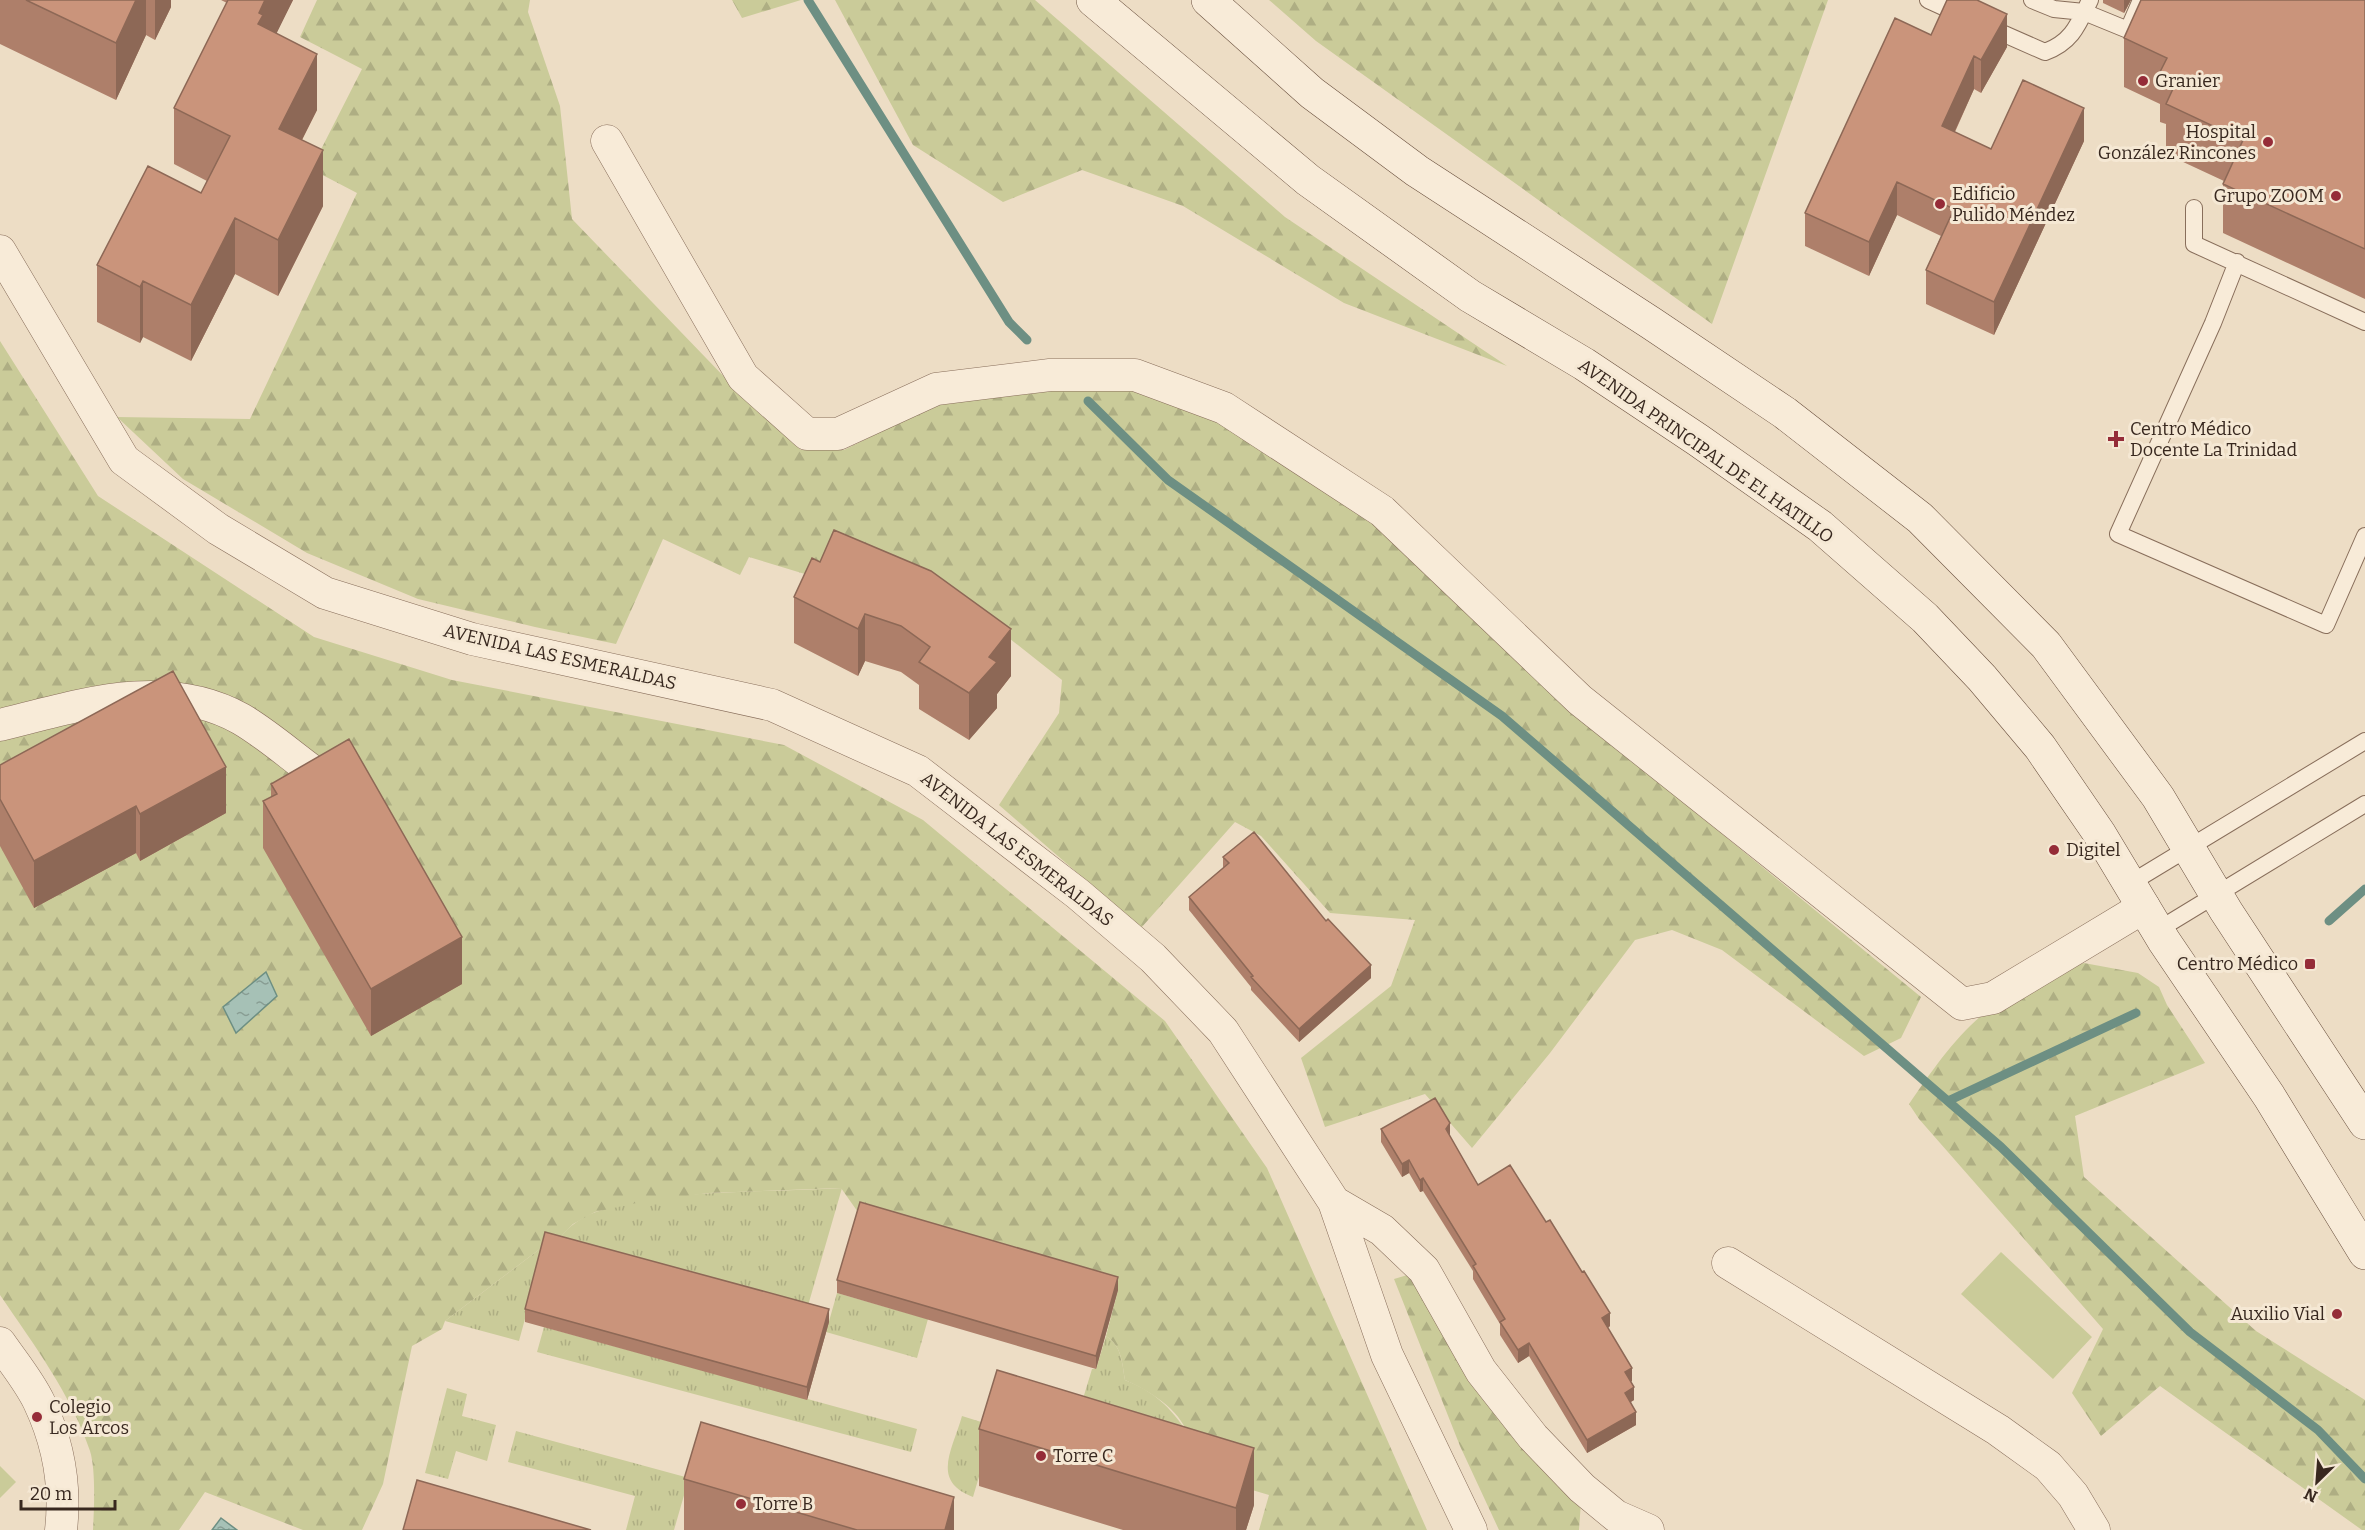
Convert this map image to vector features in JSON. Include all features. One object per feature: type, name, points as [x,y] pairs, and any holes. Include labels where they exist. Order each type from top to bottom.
[{"type":"main road","name":"AVENIDA PRINCIPAL DE EL HATILLO","points":[[1093,0],[1308,180],[1470,296],[1593,370],[1820,526],[1925,618],[1982,678],[2040,747],[2100,833],[2142,905],[2269,1096],[2365,1253]]},
{"type":"main road","points":[[1208,0],[1312,93],[1417,171],[1651,322],[1785,413],[1920,518],[2046,645],[2158,797],[2216,894],[2365,1123]]},
{"type":"street","points":[[607,141],[743,377],[807,434],[838,434],[936,389],[1050,375],[1135,375],[1224,408],[1382,511],[1580,700],[1962,1004],[1986,986],[2142,905]]},
{"type":"street","name":"AVENIDA LAS ESMERALDAS","points":[[0,251],[124,460],[218,529],[326,593],[472,639],[772,705],[918,771],[1077,894],[1160,966],[1223,1031],[1334,1202],[1387,1355],[1471,1530]]},
{"type":"street","points":[[0,725],[78,705],[132,697],[192,700],[240,719],[311,770]]},
{"type":"street","points":[[1334,1202],[1382,1230],[1424,1270],[1481,1371],[1533,1437],[1582,1488],[1616,1516],[1648,1530]]},
{"type":"street","points":[[1728,1263],[1998,1430],[2048,1466],[2073,1495],[2094,1530]]},
{"type":"street","points":[[0,1343],[38,1401],[56,1448],[62,1489],[62,1530]]},
{"type":"lane","points":[[1928,0],[2044,52],[2060,47],[2072,35],[2087,6]]},
{"type":"lane","points":[[2032,0],[2087,6],[2128,30],[2141,0]]},
{"type":"lane","points":[[2194,208],[2194,244],[2365,322]]},
{"type":"lane","points":[[2237,262],[2213,323],[2118,534],[2326,625],[2365,536]]},
{"type":"lane","points":[[2142,905],[2187,848],[2365,741]]},
{"type":"lane","points":[[2142,905],[2216,894],[2365,804]]},
{"type":"green space","points":[[317,0],[530,0],[528,12],[560,106],[572,219],[733,386],[801,450],[844,450],[940,402],[1055,389],[1138,391],[1231,423],[1361,511],[1577,715],[1921,997],[1901,1038],[1864,1056],[1722,950],[1672,930],[1635,940],[1550,1053],[1472,1148],[1425,1094],[1325,1127],[1301,1058],[1391,986],[1415,920],[1330,913],[1261,836],[1235,822],[1141,928],[999,805],[1059,713],[1062,680],[942,585],[818,578],[749,557],[740,575],[663,539],[616,644],[418,599],[307,553],[183,479],[117,417],[250,419],[357,193],[311,169],[362,69],[300,37]]},
{"type":"green space","points":[[732,0],[801,0],[742,18]]},
{"type":"green space","points":[[835,0],[1035,0],[1285,217],[1507,366],[1344,303],[1183,206],[1082,170],[1003,202],[913,145]]},
{"type":"green space","points":[[1269,0],[1828,0],[1712,324],[1316,41]]},
{"type":"green space","points":[[0,341],[98,496],[314,637],[452,680],[784,745],[923,820],[1165,1021],[1267,1168],[1427,1530],[1259,1530],[1269,1495],[1195,1473],[1188,1435],[1178,1417],[1153,1395],[1125,1380],[1118,1350],[1106,1336],[1118,1290],[860,1215],[841,1188],[709,1193],[641,1202],[595,1212],[573,1224],[559,1238],[545,1245],[445,1321],[442,1329],[412,1346],[383,1484],[362,1530],[303,1530],[205,1492],[179,1530],[93,1530],[93,1469],[90,1451],[82,1430],[51,1370],[0,1295]]},
{"type":"green space","points":[[2084,963],[2138,973],[2159,987],[2167,1005],[2205,1063],[2075,1116],[2084,1177],[2256,1331],[2365,1400],[2365,1530],[2160,1386],[2101,1436],[2072,1393],[2103,1329],[1919,1119],[1909,1104],[1947,1051],[1981,1016],[2026,988]]},
{"type":"green space","points":[[842,1188],[805,1316],[559,1238],[576,1222],[591,1214],[625,1204],[686,1195]]},
{"type":"green space","points":[[545,1245],[519,1341],[445,1321]]},
{"type":"green space","points":[[2001,1252],[2092,1337],[2053,1379],[1961,1294]]},
{"type":"green space","points":[[1424,1270],[1582,1488],[1579,1530],[1499,1530],[1460,1446],[1394,1279]]},
{"type":"green space","points":[[837,1293],[928,1319],[917,1358],[826,1332]]},
{"type":"green space","points":[[544,1327],[917,1429],[911,1452],[537,1352]]},
{"type":"green space","points":[[1106,1336],[1118,1350],[1125,1380],[1161,1401],[1188,1433],[1075,1425],[1092,1369],[1096,1369]]},
{"type":"green space","points":[[447,1388],[467,1394],[462,1416],[496,1425],[487,1461],[456,1451],[448,1479],[425,1473]]},
{"type":"green space","points":[[962,1416],[994,1426],[973,1497],[960,1490],[952,1482],[948,1473],[950,1452]]},
{"type":"green space","points":[[516,1431],[689,1478],[674,1530],[626,1530],[635,1496],[508,1462]]},
{"type":"green space","points":[[0,1466],[16,1482],[0,1498]]},
{"type":"water","points":[[266,972],[277,996],[236,1033],[223,1007]]},
{"type":"water","points":[[221,1518],[237,1530],[212,1530]]},
{"type":"building","points":[[26,0],[136,0],[116,43]]},
{"type":"building","points":[[228,0],[265,0],[259,13],[263,15],[258,24],[317,54],[279,129],[323,150],[278,240],[235,218],[191,305],[143,281],[140,287],[97,265],[148,166],[201,193],[230,136],[174,108]]},
{"type":"building","name":"Edificio Pulido Méndez","points":[[1947,0],[1977,0],[2007,14],[1981,60],[1974,56],[1942,126],[1991,149],[2023,80],[2084,108],[1994,302],[1926,270],[1954,209],[1897,182],[1869,242],[1805,213],[1895,18],[1931,35]]},
{"type":"building","name":"Hospital González Rincones","points":[[2141,0],[2365,0],[2365,249],[2223,184],[2243,140],[2166,104],[2177,80],[2160,72],[2167,58],[2124,38]]},
{"type":"building","points":[[834,530],[931,571],[1011,629],[989,657],[997,662],[969,693],[919,662],[930,647],[901,626],[865,614],[858,629],[794,597],[812,558],[820,562]]},
{"type":"building","points":[[173,671],[226,767],[140,814],[136,806],[34,861],[0,799],[0,765]]},
{"type":"building","points":[[349,739],[462,937],[371,989],[263,801],[277,794],[271,784]]},
{"type":"building","points":[[1254,832],[1326,921],[1328,919],[1371,965],[1299,1029],[1251,977],[1253,976],[1189,897],[1229,863],[1223,857]]},
{"type":"building","points":[[1435,1098],[1450,1123],[1446,1129],[1478,1185],[1510,1165],[1546,1222],[1550,1220],[1610,1313],[1602,1318],[1632,1368],[1625,1372],[1634,1387],[1625,1393],[1636,1412],[1587,1440],[1529,1343],[1518,1350],[1500,1322],[1505,1319],[1473,1266],[1476,1264],[1423,1178],[1420,1180],[1409,1160],[1402,1164],[1381,1129]]},
{"type":"building","points":[[860,1202],[1118,1277],[1096,1356],[837,1280]]},
{"type":"building","points":[[545,1232],[829,1309],[807,1387],[525,1309]]},
{"type":"building","points":[[997,1370],[1254,1448],[1236,1508],[979,1429]]},
{"type":"building","points":[[701,1422],[954,1497],[945,1530],[857,1530],[684,1479]]},
{"type":"building","points":[[417,1480],[591,1530],[403,1530]]},
{"type":"waterway","points":[[808,0],[1009,322],[1027,340]]},
{"type":"waterway","points":[[1088,401],[1168,480],[1502,716],[2001,1147],[2190,1332],[2318,1430],[2365,1479]]},
{"type":"waterway","points":[[2329,921],[2365,889]]},
{"type":"waterway","points":[[1948,1101],[2136,1013]]},
{"type":"place","name":"Granier","points":[[2143,81]]},
{"type":"place","name":"Hospital González Rincones","points":[[2268,142]]},
{"type":"place","name":"Grupo ZOOM","points":[[2336,196]]},
{"type":"place","name":"Edificio Pulido Méndez","points":[[1940,204]]},
{"type":"place","name":"Centro Médico Docente La Trinidad","points":[[2116,439]]},
{"type":"place","name":"Digitel","points":[[2054,850]]},
{"type":"place","name":"Centro Médico","points":[[2310,964]]},
{"type":"place","name":"Auxilio Vial","points":[[2337,1314]]},
{"type":"place","name":"Colegio Los Arcos","points":[[37,1417]]},
{"type":"place","name":"Torre C","points":[[1041,1456]]},
{"type":"place","name":"Torre B","points":[[741,1504]]}]
